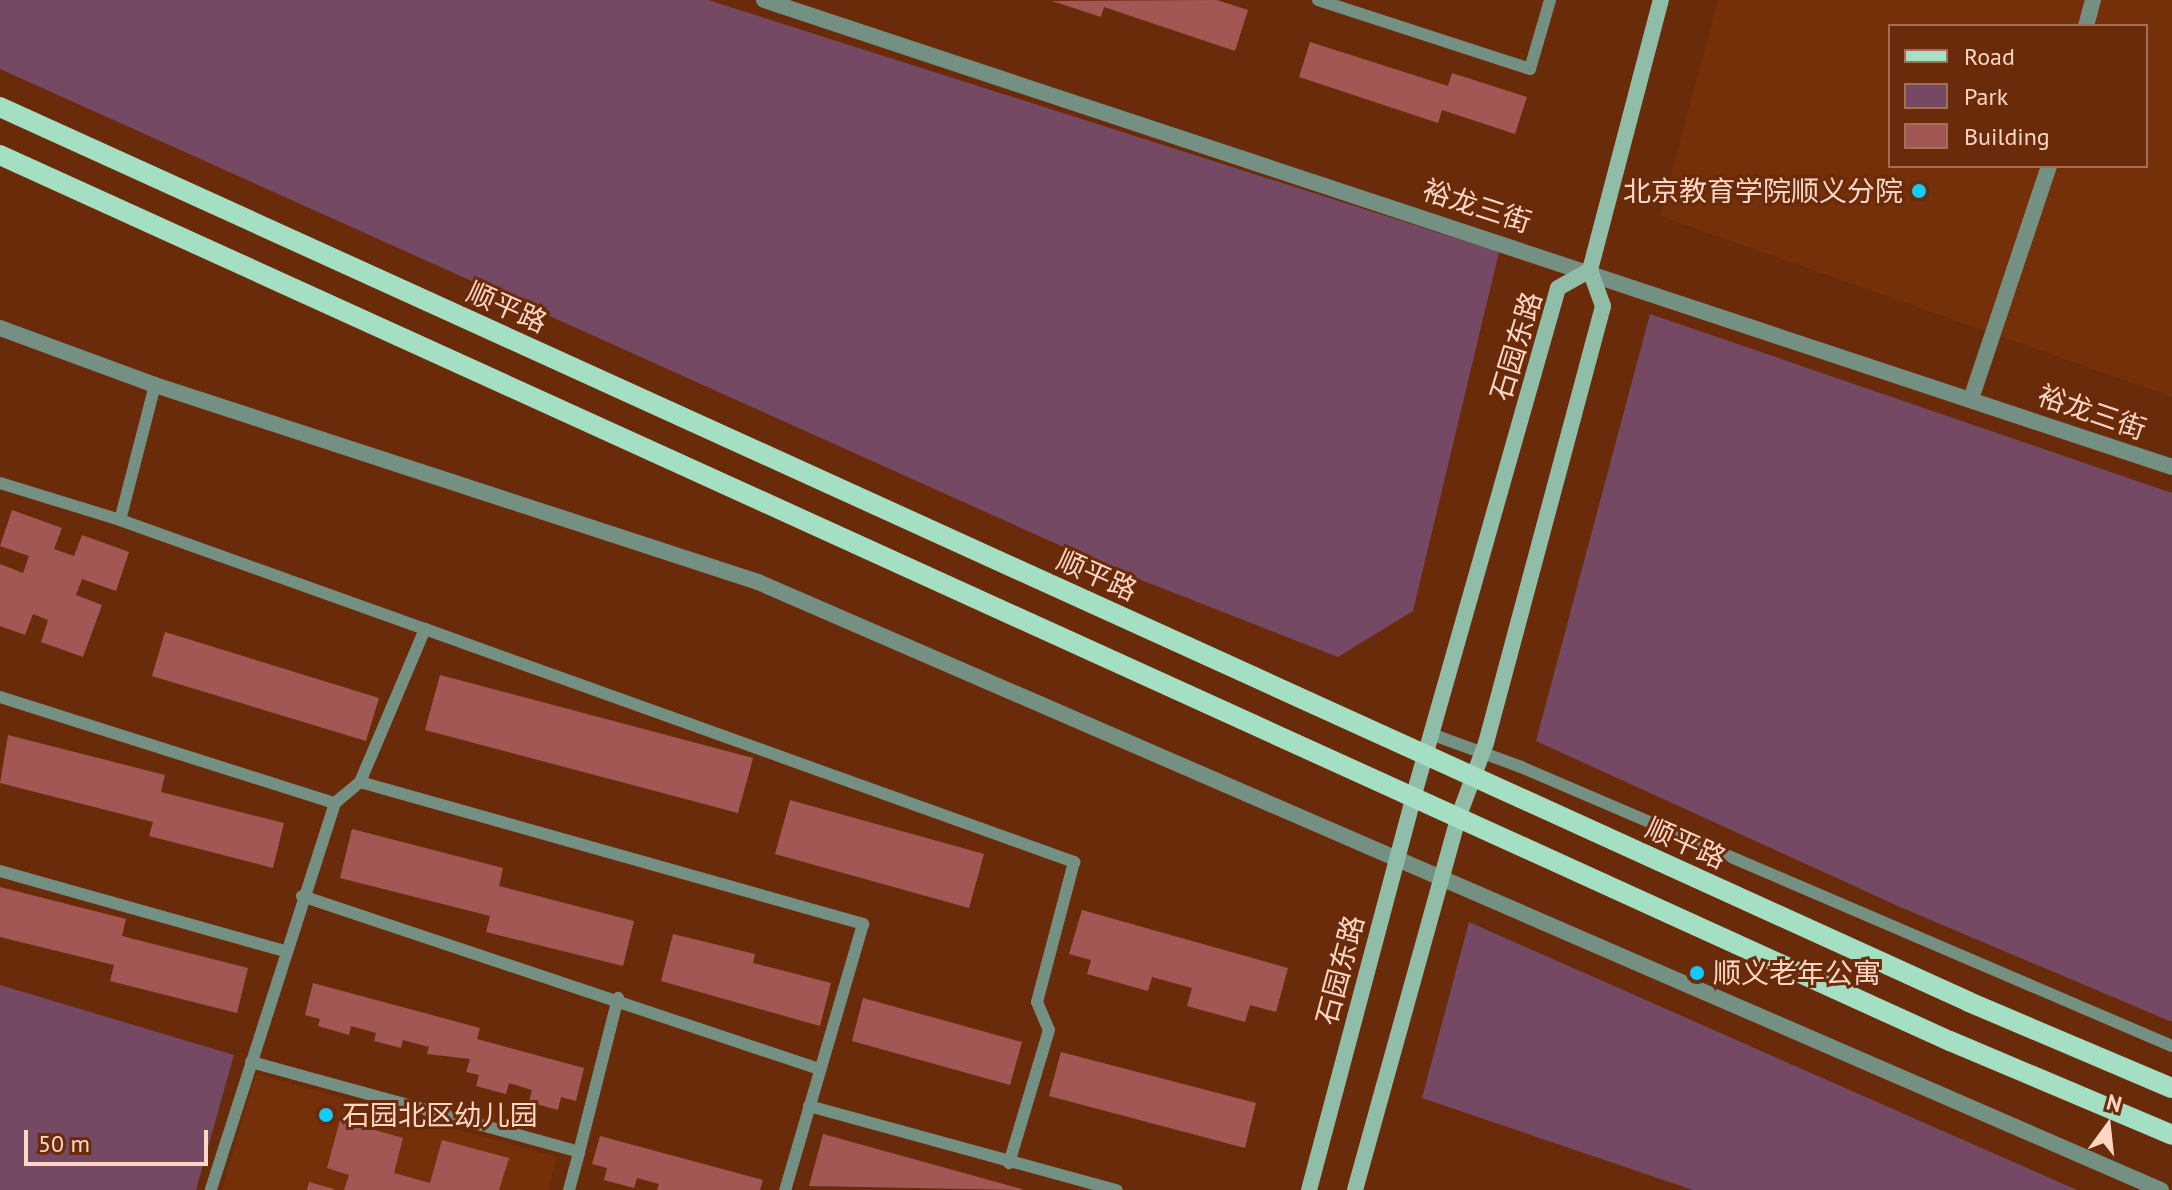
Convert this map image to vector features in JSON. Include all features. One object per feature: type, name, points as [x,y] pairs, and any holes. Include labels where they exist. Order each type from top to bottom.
[{"type":"main road","points":[[1355,1190],[1458,818],[1482,753],[1603,306],[1590,270],[1661,0]]},
{"type":"main road","name":"顺平路","points":[[0,107],[1955,996],[2172,1088]]},
{"type":"main road","points":[[0,155],[1950,1041],[2172,1135]]},
{"type":"main road","name":"石园东路","points":[[1309,1190],[1413,798],[1558,288],[1590,270]]},
{"type":"street","name":"裕龙三街","points":[[764,0],[1590,270],[2172,467]]},
{"type":"street","points":[[2087,24],[2093,0]]},
{"type":"street","points":[[1971,399],[2048,168]]},
{"type":"street","points":[[0,328],[155,385],[758,582],[2161,1190]]},
{"type":"lane","points":[[1318,0],[1530,69],[1550,0]]},
{"type":"lane","points":[[120,520],[155,385]]},
{"type":"lane","points":[[0,483],[120,520],[1074,862],[1037,1002],[1049,1030],[1009,1163]]},
{"type":"lane","points":[[211,1190],[284,951],[335,803],[360,782],[425,629]]},
{"type":"lane","points":[[0,697],[335,803]]},
{"type":"lane","points":[[1431,734],[2172,1046]]},
{"type":"lane","points":[[360,782],[863,924],[785,1190]]},
{"type":"lane","points":[[0,871],[284,951]]},
{"type":"lane","points":[[302,896],[618,998],[819,1069]]},
{"type":"lane","points":[[569,1190],[618,998]]},
{"type":"lane","points":[[251,1062],[579,1152]]},
{"type":"lane","points":[[809,1106],[1082,1186],[1117,1190]]},
{"type":"shaded area","name":"北京教育学院顺义分院","points":[[1718,0],[2172,0],[2172,397],[1660,216]]},
{"type":"shaded area","name":"石园北区幼儿园","points":[[256,1074],[557,1157],[548,1190],[222,1190]]},
{"type":"green space","points":[[0,0],[708,0],[1499,252],[1413,611],[1338,657],[1108,567],[0,69]]},
{"type":"green space","points":[[1650,314],[2172,493],[2172,1022],[1900,907],[1536,741]]},
{"type":"green space","points":[[1469,922],[2077,1190],[1693,1190],[1422,1098]]},
{"type":"green space","points":[[0,985],[234,1055],[196,1190],[0,1190]]},
{"type":"building","points":[[1217,0],[1248,10],[1235,51],[1104,7],[1101,17],[1052,1]]},
{"type":"building","points":[[1310,42],[1448,86],[1452,73],[1527,97],[1515,134],[1442,110],[1438,123],[1299,77]]},
{"type":"building","points":[[12,510],[62,528],[54,549],[74,556],[82,535],[129,552],[116,591],[82,579],[76,595],[102,605],[83,657],[41,642],[48,620],[33,614],[25,635],[0,626],[0,564],[23,573],[29,556],[0,546]]},
{"type":"building","points":[[165,632],[379,698],[366,741],[152,676]]},
{"type":"building","points":[[440,675],[753,758],[738,813],[425,730]]},
{"type":"building","points":[[8,735],[165,775],[161,792],[284,823],[273,868],[149,836],[153,822],[0,783]]},
{"type":"building","points":[[790,800],[984,854],[969,908],[775,854]]},
{"type":"building","points":[[352,829],[503,868],[499,886],[634,921],[623,966],[486,932],[490,916],[340,878]]},
{"type":"building","points":[[0,887],[126,919],[122,936],[248,968],[237,1013],[110,981],[114,965],[0,937]]},
{"type":"building","points":[[1082,910],[1288,968],[1276,1012],[1250,1005],[1245,1022],[1187,1006],[1192,988],[1152,977],[1148,991],[1087,974],[1091,960],[1069,954]]},
{"type":"building","points":[[673,934],[755,954],[753,963],[831,983],[820,1026],[661,981]]},
{"type":"building","points":[[313,983],[480,1028],[477,1039],[584,1068],[576,1101],[561,1097],[558,1110],[529,1102],[532,1090],[509,1083],[506,1094],[476,1086],[479,1075],[466,1072],[470,1059],[427,1054],[429,1047],[403,1040],[401,1048],[374,1041],[376,1033],[351,1026],[349,1035],[318,1026],[320,1019],[305,1015]]},
{"type":"building","points":[[863,998],[1022,1042],[1010,1085],[852,1041]]},
{"type":"building","points":[[1061,1052],[1256,1103],[1245,1148],[1049,1096]]},
{"type":"building","points":[[340,1120],[403,1138],[394,1173],[430,1183],[442,1140],[509,1158],[499,1190],[344,1190],[349,1175],[327,1168]]},
{"type":"building","points":[[823,1134],[1022,1189],[1022,1190],[809,1186]]},
{"type":"building","points":[[600,1136],[763,1180],[760,1190],[657,1190],[659,1184],[637,1178],[634,1188],[604,1180],[607,1168],[592,1164]]},
{"type":"building","points":[[309,1182],[334,1189],[334,1190],[307,1190]]},
{"type":"place","name":"北京教育学院顺义分院","points":[[1919,191]]},
{"type":"place","name":"顺义老年公寓","points":[[1697,973]]},
{"type":"place","name":"石园北区幼儿园","points":[[326,1115]]}]
